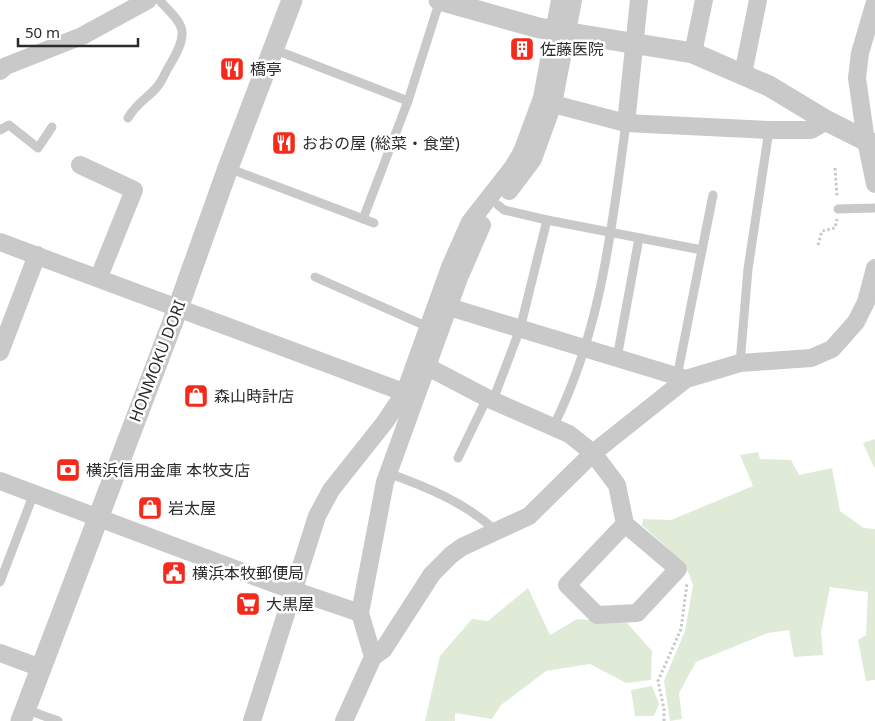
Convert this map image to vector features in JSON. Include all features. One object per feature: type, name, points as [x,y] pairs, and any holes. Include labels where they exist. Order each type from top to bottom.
[{"type":"street","points":[[0,71],[6,66],[100,28],[148,0]]},
{"type":"street","name":"HONMOKU DORI","points":[[23,715],[97,516],[178,308],[272,49],[292,0]]},
{"type":"street","points":[[252,721],[309,535],[331,490],[385,422],[411,394],[428,367],[449,306],[482,225],[532,159],[553,104],[561,32],[560,0]]},
{"type":"street","points":[[374,657],[360,613],[388,473],[428,327],[450,267],[470,222],[513,167],[522,152],[542,98],[561,32],[573,0]]},
{"type":"street","points":[[626,123],[639,0]]},
{"type":"street","points":[[693,53],[704,0]]},
{"type":"street","points":[[743,74],[758,0]]},
{"type":"street","points":[[445,1],[561,32],[693,53],[769,86],[827,121],[870,143]]},
{"type":"street","points":[[875,2],[860,53],[857,78],[870,143],[875,184]]},
{"type":"street","points":[[553,104],[626,123],[769,130],[811,130],[827,121]]},
{"type":"street","points":[[80,164],[134,190],[99,278]]},
{"type":"street","points":[[0,242],[411,394]]},
{"type":"street","points":[[0,352],[36,255]]},
{"type":"street","points":[[344,721],[374,657],[383,650],[438,566],[462,547],[529,516],[593,452],[681,378],[740,363],[811,358],[832,349],[871,303],[875,268]]},
{"type":"street","points":[[449,306],[681,378]]},
{"type":"street","points":[[428,367],[490,399],[569,434],[593,452],[617,486],[624,524],[678,570],[637,613],[597,615],[567,585],[624,524]]},
{"type":"street","points":[[0,481],[292,590],[360,613]]},
{"type":"street","points":[[0,653],[41,668]]},
{"type":"lane","points":[[128,118],[139,102],[158,87],[182,44],[182,32],[177,19],[159,0]]},
{"type":"lane","points":[[363,219],[445,1]]},
{"type":"lane","points":[[272,49],[408,101]]},
{"type":"lane","points":[[553,427],[586,349],[612,232],[626,123]]},
{"type":"lane","points":[[0,130],[9,125],[38,148],[52,127]]},
{"type":"lane","points":[[740,363],[748,269],[769,130]]},
{"type":"lane","points":[[228,168],[374,223]]},
{"type":"lane","points":[[681,378],[713,195]]},
{"type":"lane","points":[[498,205],[504,210],[548,220],[702,250]]},
{"type":"lane","points":[[838,209],[875,208]]},
{"type":"lane","points":[[458,458],[490,399],[520,329],[548,220]]},
{"type":"lane","points":[[618,358],[639,238]]},
{"type":"lane","points":[[315,277],[428,327]]},
{"type":"lane","points":[[388,473],[425,486],[479,515],[496,532]]},
{"type":"lane","points":[[0,582],[34,493]]},
{"type":"lane","points":[[23,715],[58,721]]},
{"type":"path","points":[[664,709],[664,721]]},
{"type":"green space","points":[[875,439],[875,467],[874,467],[863,443]]},
{"type":"green space","points":[[758,452],[760,459],[791,460],[799,475],[832,468],[840,511],[864,528],[875,529],[875,680],[866,681],[858,640],[866,635],[868,592],[830,587],[821,632],[823,655],[794,657],[789,630],[768,633],[696,662],[679,693],[682,719],[670,721],[664,681],[685,631],[693,585],[685,564],[642,525],[643,519],[671,520],[753,486],[740,455]]},
{"type":"green space","points":[[528,588],[550,635],[577,619],[627,623],[652,651],[651,680],[626,683],[590,664],[546,671],[501,705],[492,719],[455,713],[455,721],[425,721],[440,656],[472,619],[488,621]]},
{"type":"green space","points":[[652,686],[659,704],[654,716],[635,716],[631,690]]},
{"type":"place","name":"佐藤医院","points":[[522,49]]},
{"type":"place","name":"橋亭","points":[[232,69]]},
{"type":"place","name":"おおの屋 (総菜・食堂)","points":[[284,143]]},
{"type":"place","name":"森山時計店","points":[[196,396]]},
{"type":"place","name":"横浜信用金庫 本牧支店","points":[[68,470]]},
{"type":"place","name":"岩太屋","points":[[150,508]]},
{"type":"place","name":"横浜本牧郵便局","points":[[174,573]]},
{"type":"place","name":"大黒屋","points":[[248,604]]}]
